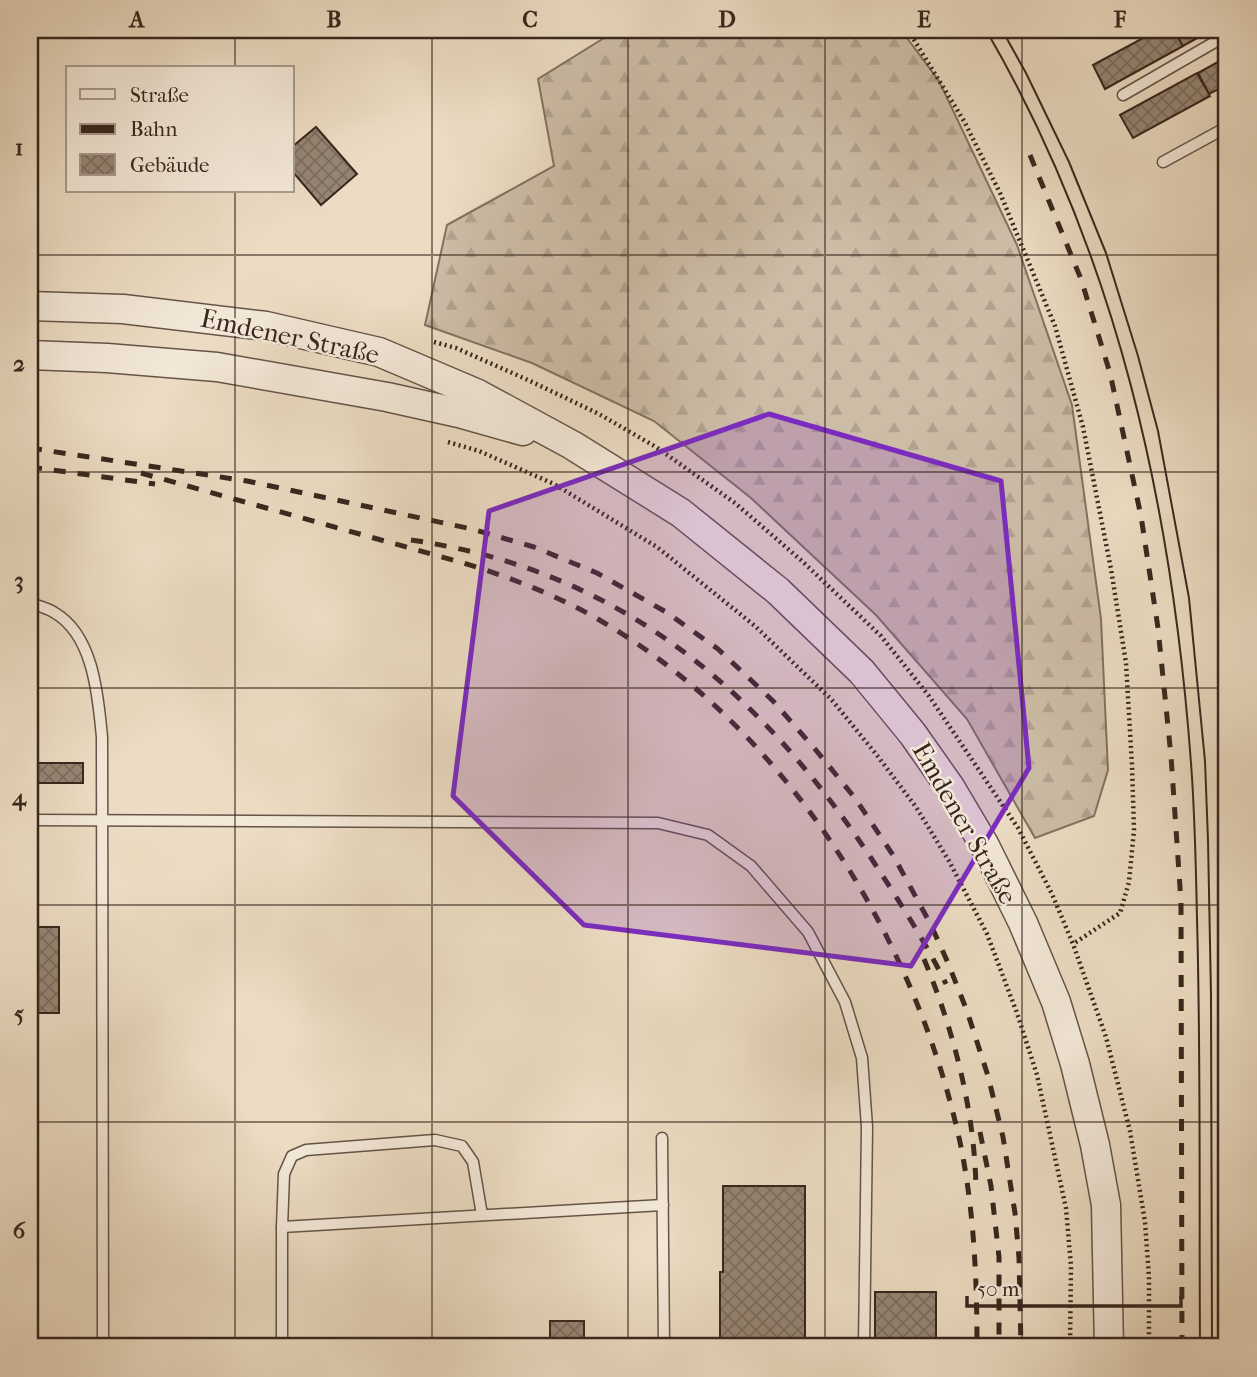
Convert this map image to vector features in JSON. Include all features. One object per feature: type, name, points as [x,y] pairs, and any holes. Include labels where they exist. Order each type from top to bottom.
[{"type":"street","name":"Emdener Straße","points":[[30,306],[123,309],[226,320],[266,326],[379,352],[478,394],[572,445],[681,513],[778,591],[862,672],[912,733],[985,846],[1023,923],[1056,1003],[1075,1064],[1095,1145],[1106,1205],[1110,1347]]},
{"type":"street","name":"Emdener Straße","points":[[30,355],[107,358],[216,368],[299,381],[459,413],[572,445]]},
{"type":"lane","points":[[1123,95],[1227,35]]},
{"type":"lane","points":[[1163,162],[1227,127]]},
{"type":"lane","points":[[30,603],[56,613],[71,627],[83,645],[89,659],[98,700],[102,737],[103,1347]]},
{"type":"lane","points":[[30,820],[658,823],[708,835],[751,866],[808,932],[845,1003],[862,1058],[867,1127],[864,1347]]},
{"type":"lane","points":[[662,1138],[664,1347]]},
{"type":"lane","points":[[282,1347],[284,1174],[292,1156],[306,1150],[435,1140],[462,1146],[473,1162],[482,1215]]},
{"type":"lane","points":[[282,1227],[663,1205]]},
{"type":"path","points":[[908,30],[964,121],[1000,193],[1055,326],[1083,427],[1109,557],[1126,676],[1134,830],[1131,869],[1120,913],[1073,944]]},
{"type":"path","points":[[430,341],[456,348],[599,414],[656,447],[735,503],[802,561],[881,636],[929,696],[1018,828],[1052,894],[1106,1037],[1130,1131],[1145,1222],[1149,1278],[1149,1347]]},
{"type":"path","points":[[442,440],[479,451],[554,484],[657,547],[755,626],[831,699],[916,807],[949,861],[987,934],[1037,1075],[1066,1208],[1071,1266],[1070,1347]]},
{"type":"highlighted area","points":[[769,414],[1001,481],[1029,768],[911,966],[584,925],[453,796],[489,511]]},
{"type":"green space","points":[[617,30],[901,30],[939,81],[1017,245],[1072,405],[1101,619],[1108,770],[1094,816],[1035,838],[967,719],[876,615],[751,498],[654,421],[532,363],[425,325],[447,225],[554,166],[538,79]]},
{"type":"building","points":[[1158,30],[1174,30],[1183,46],[1105,89],[1093,65]]},
{"type":"building","points":[[1174,30],[1212,30],[1183,46]]},
{"type":"building","points":[[1227,57],[1227,85],[1209,94],[1198,73]]},
{"type":"building","points":[[1197,73],[1210,96],[1133,138],[1120,115]]},
{"type":"building","points":[[316,127],[357,174],[321,205],[294,173],[294,145]]},
{"type":"building","points":[[30,763],[83,763],[83,783],[30,783]]},
{"type":"building","points":[[30,927],[38,927],[37,1142],[30,1142]]},
{"type":"building","points":[[38,927],[59,927],[59,1013],[38,1013]]},
{"type":"building","points":[[723,1186],[805,1186],[805,1343],[720,1342]]},
{"type":"building","points":[[30,1266],[37,1266],[37,1347],[30,1347]]},
{"type":"building","points":[[875,1292],[936,1292],[936,1347],[875,1347]]},
{"type":"building","points":[[550,1321],[584,1321],[584,1347],[550,1347]]},
{"type":"building","points":[[584,1338],[611,1338],[611,1347],[584,1347]]},
{"type":"tram line","points":[[986,30],[1032,116],[1071,203],[1103,293],[1130,384],[1152,477],[1169,571],[1182,667],[1194,821],[1199,1026],[1200,1347]]},
{"type":"tram line","points":[[1002,30],[1069,162],[1106,253],[1158,431],[1189,598],[1205,761],[1208,840],[1212,1347]]},
{"type":"railway","points":[[1030,155],[1081,279],[1110,373],[1141,516],[1158,628],[1171,756],[1181,902],[1182,1347]]},
{"type":"railway","points":[[30,448],[247,481],[472,529],[534,547],[597,573],[666,612],[718,649],[773,701],[855,798],[893,855],[948,963],[988,1076],[1003,1137],[1019,1258],[1021,1347]]},
{"type":"railway","points":[[30,467],[155,484]]},
{"type":"railway","points":[[141,473],[460,562],[540,591],[587,613],[656,657],[720,710],[777,771],[828,838],[872,910],[909,985],[939,1063],[965,1167],[974,1244],[977,1347]]},
{"type":"railway","points":[[411,540],[486,555],[555,579],[619,610],[678,648],[732,692],[783,743],[829,799],[902,906],[946,984]]},
{"type":"railway","points":[[924,959],[945,1014],[961,1072],[972,1131],[976,1190]]},
{"type":"railway","points":[[980,1132],[991,1186],[999,1257],[999,1347]]}]
